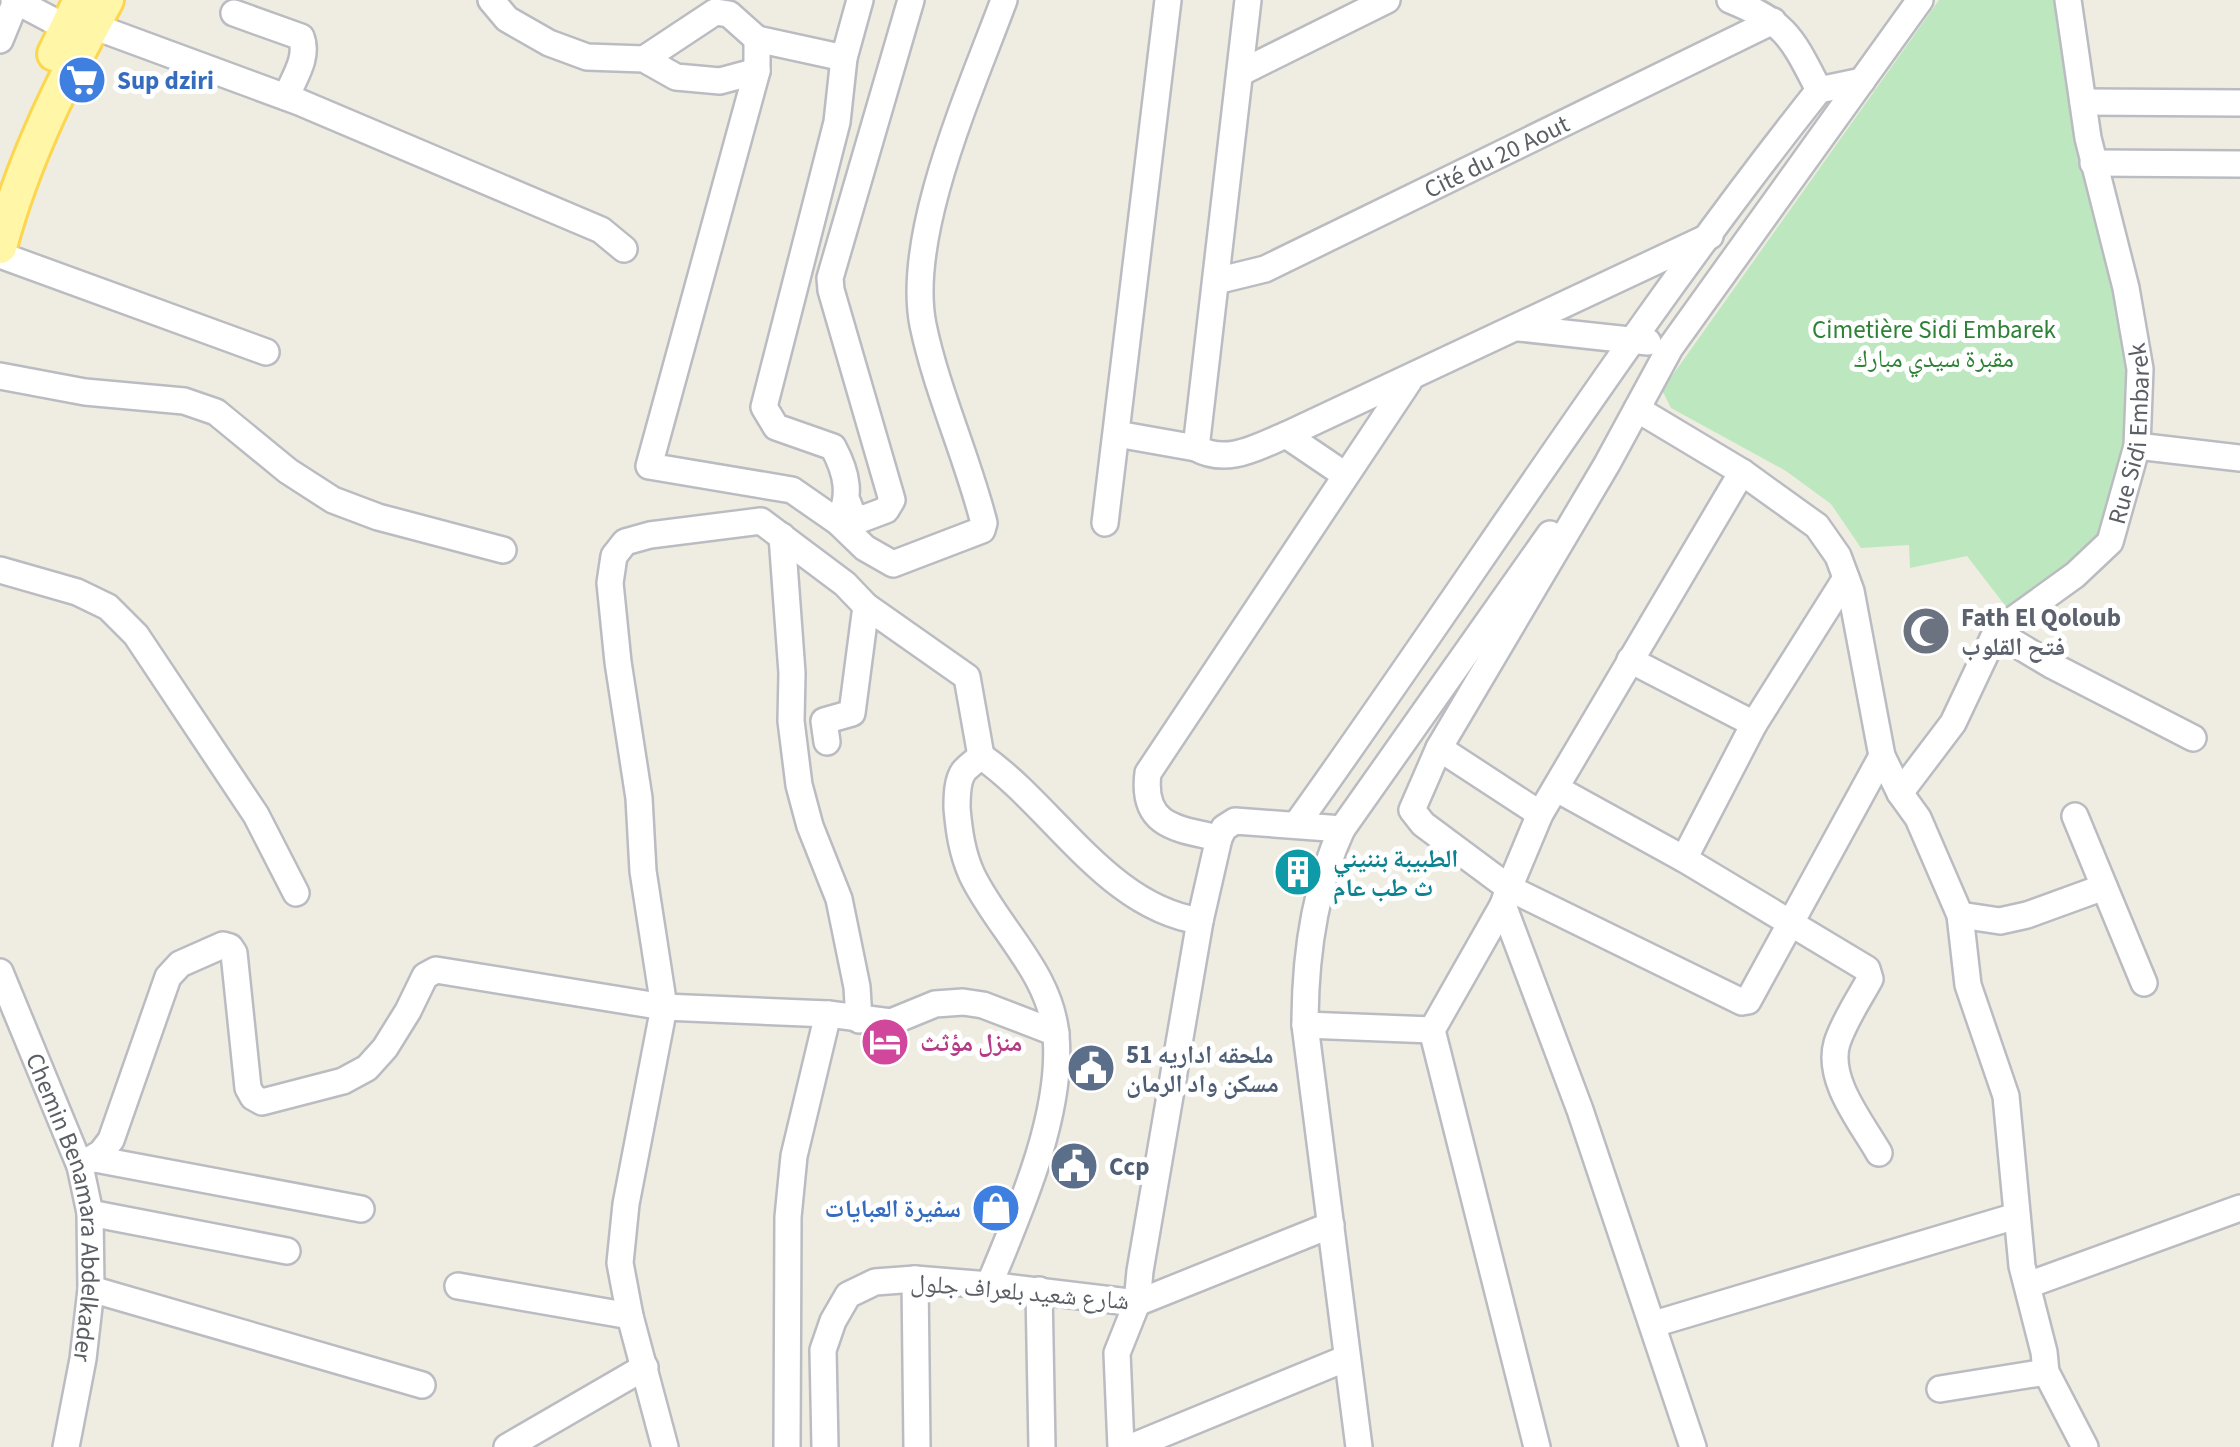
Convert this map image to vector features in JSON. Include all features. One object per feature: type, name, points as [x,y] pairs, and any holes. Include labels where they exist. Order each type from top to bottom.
[{"type":"main road","points":[[0,180],[87,13]]},
{"type":"main road","points":[[0,251],[9,212],[87,13]]},
{"type":"street","points":[[0,40],[15,0],[87,13],[601,230],[624,248]]},
{"type":"street","points":[[490,0],[506,19],[549,43],[587,57],[644,59],[676,76],[720,81],[757,71]]},
{"type":"street","points":[[757,38],[757,71],[649,466],[792,490],[862,519],[886,510],[892,500],[830,278],[911,0]]},
{"type":"street","points":[[855,3],[837,122],[764,407],[776,427],[833,447],[844,466],[843,512],[865,548],[893,564],[982,530],[984,523],[923,322],[920,276],[940,184],[1004,0]]},
{"type":"street","points":[[1105,523],[1168,0]]},
{"type":"street","points":[[1196,448],[1248,0]]},
{"type":"street","points":[[1240,73],[1386,0]]},
{"type":"street","points":[[1730,0],[1773,21],[1792,37],[1819,90]]},
{"type":"street","points":[[1882,756],[1789,920],[1753,996],[1742,1002],[1506,897],[1412,810],[1440,748],[1607,464],[1670,348],[1920,0]]},
{"type":"street","name":"Rue Sidi Embarek","points":[[1900,793],[1953,724],[1996,632],[2075,574],[2110,542],[2137,446],[2140,369],[2126,288],[2093,163],[2068,0]]},
{"type":"street","points":[[644,59],[715,12],[730,14],[757,38],[844,58]]},
{"type":"street","points":[[234,13],[300,38],[304,43],[304,56],[286,97]]},
{"type":"street","name":"Cité du 20 Aout","points":[[1216,281],[1265,268],[1773,21]]},
{"type":"street","points":[[1296,825],[1636,339],[1819,90],[1862,81]]},
{"type":"street","points":[[2083,102],[2240,103]]},
{"type":"street","points":[[2093,163],[2240,164]]},
{"type":"street","points":[[1117,434],[1196,448],[1210,456],[1235,456],[1410,379],[1710,236]]},
{"type":"street","points":[[0,251],[266,352]]},
{"type":"street","points":[[1519,328],[1636,339],[1670,348]]},
{"type":"street","points":[[0,376],[85,392],[184,401],[216,412],[288,471],[332,500],[378,517],[504,550]]},
{"type":"street","points":[[1219,838],[1170,827],[1152,812],[1145,790],[1148,774],[1410,379]]},
{"type":"street","points":[[1637,409],[1742,472],[1817,526],[1838,556],[1846,578],[1882,756],[1900,793],[1918,818],[1960,915],[1968,985],[2006,1096],[2016,1216],[2046,1372],[2085,1447]]},
{"type":"street","points":[[1286,435],[1345,475]]},
{"type":"street","points":[[2137,446],[2240,458]]},
{"type":"street","points":[[1359,1447],[1305,1025],[1306,980],[1327,862],[1342,829],[1540,546],[1607,464]]},
{"type":"street","points":[[1537,1447],[1432,1030],[1506,897],[1540,814],[1742,472]]},
{"type":"street","points":[[665,1447],[630,1316],[620,1262],[626,1204],[664,1007],[643,871],[639,798],[610,584],[614,556],[625,542],[650,535],[762,521],[845,584],[866,606],[967,677],[981,756],[1039,804],[1095,864],[1139,898],[1175,917],[1200,921]]},
{"type":"street","points":[[782,536],[792,674],[791,721],[799,785],[810,826],[839,899],[857,987],[859,1020]]},
{"type":"street","points":[[0,570],[77,592],[108,607],[136,635],[256,815],[296,893]]},
{"type":"street","points":[[1684,859],[1754,724],[1846,578]]},
{"type":"street","points":[[827,742],[824,721],[852,712],[866,606]]},
{"type":"street","points":[[1996,632],[2053,666],[2194,738]]},
{"type":"street","points":[[1630,660],[1754,724]]},
{"type":"street","points":[[1440,748],[1540,814]]},
{"type":"street","points":[[981,756],[961,774],[957,799],[959,836],[972,874],[1050,1002],[1058,1078],[1020,1211],[990,1285]]},
{"type":"street","points":[[1556,789],[1789,920],[1870,974],[1834,1056],[1836,1074],[1879,1154]]},
{"type":"street","points":[[2075,816],[2144,983]]},
{"type":"street","points":[[1120,1447],[1117,1353],[1138,1304],[1140,1270],[1200,921],[1219,838],[1224,828],[1235,822],[1342,829]]},
{"type":"street","points":[[1960,915],[2000,920],[2028,916],[2104,887]]},
{"type":"street","points":[[1506,897],[1694,1447]]},
{"type":"street","points":[[88,1162],[111,1140],[168,977],[180,964],[223,945],[234,953],[248,1088],[253,1098],[262,1102],[343,1080],[367,1068],[384,1048],[432,970],[664,1007],[828,1014],[891,1022],[935,1004],[963,1002],[1056,1033]]},
{"type":"street","name":"Chemin Benamara Abdelkader","points":[[0,972],[88,1162],[91,1289],[83,1360],[66,1447]]},
{"type":"street","points":[[787,1447],[788,1217],[794,1156],[828,1014]]},
{"type":"street","points":[[1305,1025],[1432,1030]]},
{"type":"street","points":[[88,1162],[361,1208]]},
{"type":"street","points":[[2028,1285],[2240,1208]]},
{"type":"street","points":[[90,1213],[287,1252]]},
{"type":"street","points":[[1654,1324],[2016,1216]]},
{"type":"street","name":"شارع شعيد بلعراف جلول","points":[[826,1447],[823,1350],[832,1321],[848,1295],[875,1282],[915,1280],[990,1285],[1138,1304],[1331,1225]]},
{"type":"street","points":[[915,1280],[916,1447]]},
{"type":"street","points":[[458,1286],[630,1316]]},
{"type":"street","points":[[91,1289],[422,1386]]},
{"type":"street","points":[[1039,1290],[1042,1447]]},
{"type":"street","points":[[1131,1447],[1347,1358]]},
{"type":"street","points":[[507,1447],[645,1367]]},
{"type":"street","points":[[1940,1389],[2046,1372]]},
{"type":"green space","name":"Cimetière Sidi Embarek مقبرة سيدي مبارك","points":[[1939,0],[2058,0],[2076,146],[2097,205],[2115,281],[2133,408],[2114,502],[2096,542],[2056,580],[2007,608],[1967,556],[1910,568],[1909,545],[1861,548],[1831,504],[1786,471],[1671,408],[1662,390]]},
{"type":"place","name":"Sup dziri","points":[[82,80]]},
{"type":"place","name":"Fath El Qoloub فتح القلوب","points":[[1926,631]]},
{"type":"place","name":"الطبيبة بننيني ث طب عام","points":[[1298,872]]},
{"type":"place","name":"منزل مؤثث","points":[[885,1042]]},
{"type":"place","name":"ملحقه اداريه 51 مسكن واد الرمان","points":[[1091,1068]]},
{"type":"place","name":"Ccp","points":[[1074,1166]]},
{"type":"place","name":"سفيرة العبايات","points":[[996,1208]]}]
